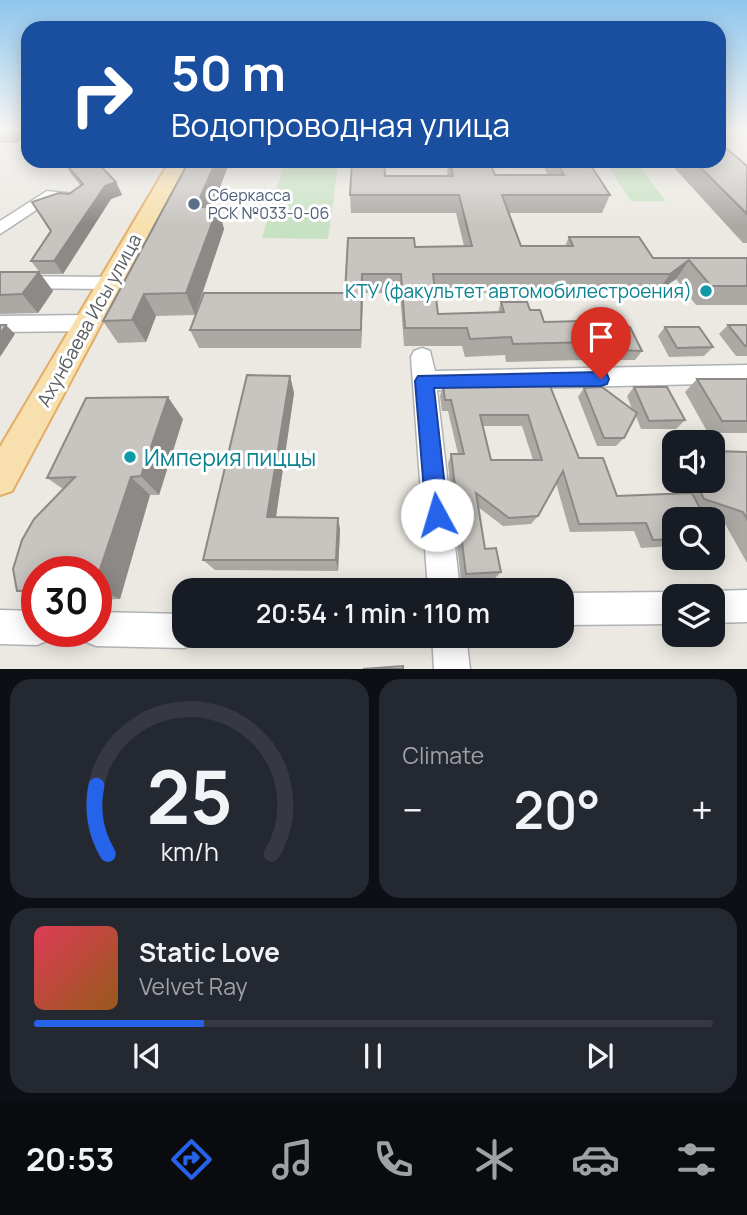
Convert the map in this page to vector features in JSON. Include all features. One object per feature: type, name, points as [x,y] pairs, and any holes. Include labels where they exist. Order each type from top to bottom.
[{"type":"main road","name":"Ахунбаева Исы улица","points":[[0,479],[175,168]]},
{"type":"street","points":[[0,229],[49,195],[75,199]]},
{"type":"street","points":[[0,282],[110,282]]},
{"type":"street","points":[[0,324],[88,323]]},
{"type":"street","points":[[443,578],[423,369],[747,374]]},
{"type":"street","points":[[725,607],[747,607]]},
{"type":"street","points":[[574,609],[662,608]]},
{"type":"street","points":[[0,627],[21,628]]},
{"type":"street","points":[[112,629],[172,631]]},
{"type":"street","points":[[450,648],[452,669]]},
{"type":"green space","points":[[283,168],[338,168],[328,239],[262,238]]},
{"type":"green space","points":[[609,168],[640,168],[666,201],[631,201]]},
{"type":"building","points":[[726,162],[743,162],[747,166],[747,214],[701,168],[726,168]]},
{"type":"building","points":[[69,168],[103,168],[116,182],[105,186],[54,261],[31,261],[51,231],[32,202],[59,193],[69,194],[83,184]]},
{"type":"building","points":[[185,168],[213,168],[196,207],[218,207],[186,293],[144,294],[132,320],[103,321]]},
{"type":"building","points":[[352,168],[384,168],[385,176],[453,176],[451,168],[492,168],[495,175],[564,175],[560,168],[593,168],[610,195],[502,195],[521,246],[573,246],[569,237],[639,237],[653,258],[747,258],[747,286],[711,286],[689,260],[670,274],[433,274],[438,314],[504,312],[501,302],[527,302],[530,310],[540,310],[544,322],[582,321],[592,342],[513,344],[511,337],[470,339],[467,328],[405,328],[401,274],[362,274],[361,330],[190,330],[204,293],[345,293],[348,238],[414,238],[415,247],[472,246],[459,195],[350,195]]},
{"type":"building","points":[[0,272],[39,272],[22,294],[0,295]]},
{"type":"building","points":[[728,325],[747,325],[747,346],[745,346]]},
{"type":"building","points":[[608,327],[630,327],[642,351],[619,350]]},
{"type":"building","points":[[665,327],[699,327],[713,347],[677,348]]},
{"type":"building","points":[[247,375],[290,376],[267,517],[338,518],[336,560],[203,560]]},
{"type":"building","points":[[697,379],[747,379],[747,421],[722,421]]},
{"type":"building","points":[[548,381],[579,458],[603,458],[617,496],[692,493],[699,507],[662,507],[662,540],[653,540],[646,523],[579,524],[563,471],[538,516],[509,518],[476,493],[485,549],[496,548],[501,572],[466,574],[451,454],[464,454],[451,400],[445,400],[443,385]],"holes":[[[480,415],[528,415],[542,460],[491,460]]]},
{"type":"building","points":[[602,387],[637,413],[624,438],[604,438],[584,388]]},
{"type":"building","points":[[634,387],[667,387],[685,420],[649,421]]},
{"type":"building","points":[[168,397],[141,476],[131,477],[104,556],[21,556],[21,591],[17,591],[13,569],[22,540],[34,519],[75,477],[47,478],[86,398]]},
{"type":"building","points":[[725,451],[747,452],[747,519],[743,512],[704,499],[701,493],[725,493]]},
{"type":"building","points":[[403,666],[403,669],[363,669]]},
{"type":"place","name":"Сберкасса РСК №033-0-06","points":[[194,204]]},
{"type":"place","name":"КТУ (факультет автомобилестроения)","points":[[706,291]]},
{"type":"place","name":"Империя пиццы","points":[[130,457]]},
{"type":"route","points":[[437,515],[424,381],[601,379]]}]
